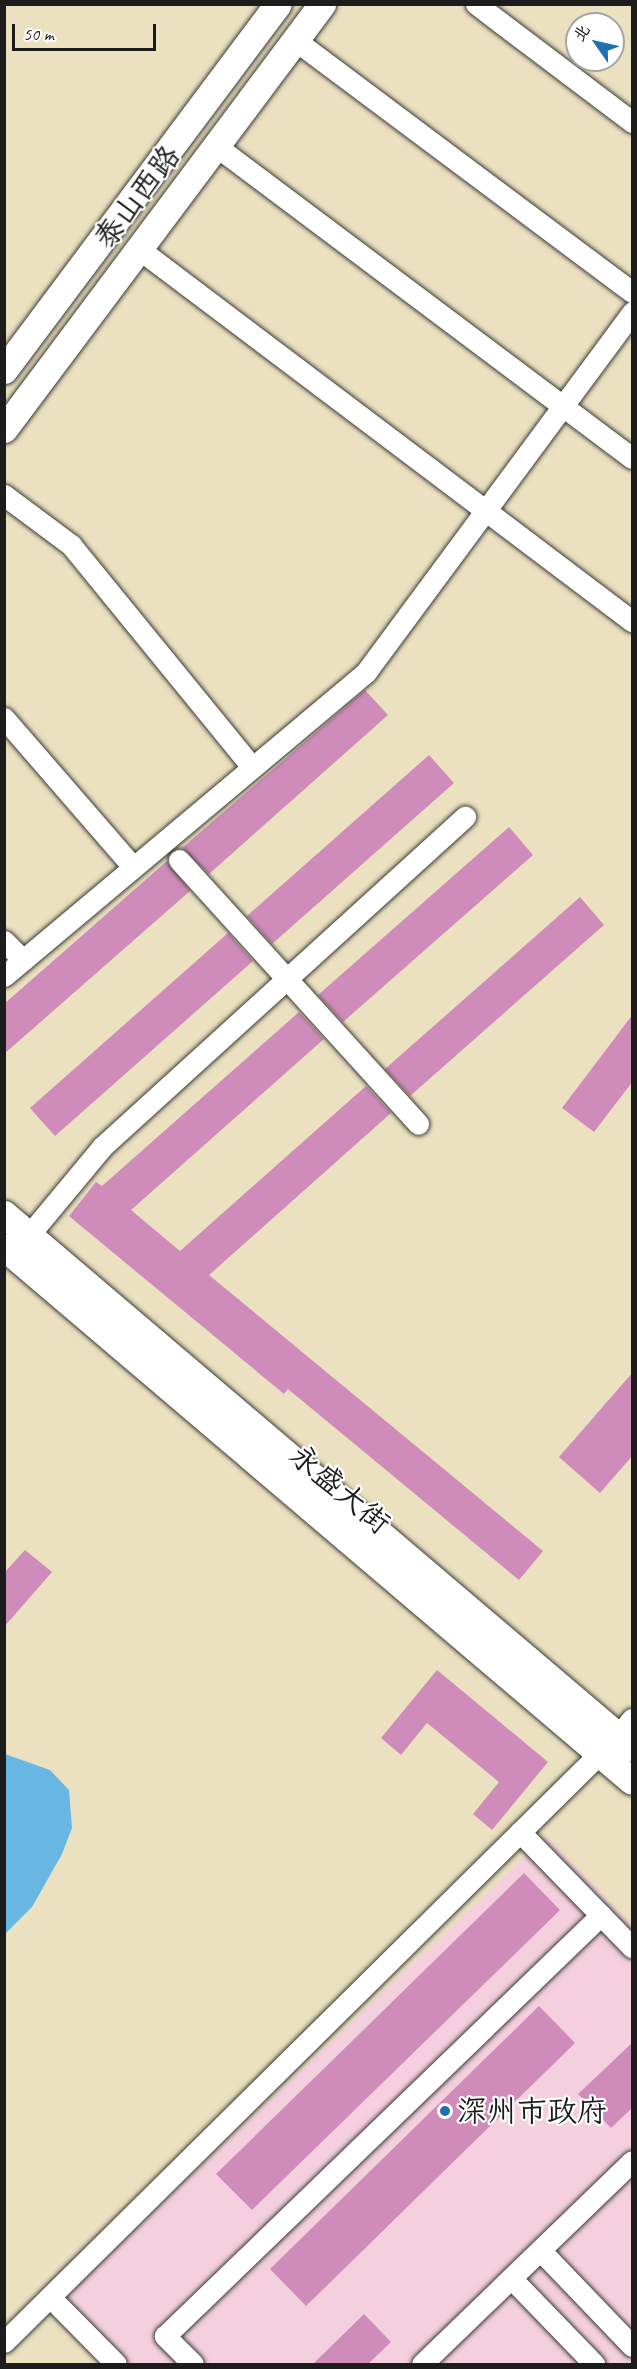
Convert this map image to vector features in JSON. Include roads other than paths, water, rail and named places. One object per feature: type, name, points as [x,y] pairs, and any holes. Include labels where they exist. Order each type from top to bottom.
[{"type":"main road","name":"泰山西路","points":[[4,370],[278,4]]},
{"type":"main road","name":"泰山西路","points":[[4,429],[322,4]]},
{"type":"main road","name":"永盛大街","points":[[4,1214],[621,1739],[633,1781]]},
{"type":"main road","name":"永盛大街","points":[[4,1247],[621,1739]]},
{"type":"street","points":[[476,4],[633,122]]},
{"type":"street","points":[[296,40],[633,292]]},
{"type":"street","points":[[216,146],[633,458]]},
{"type":"street","points":[[139,249],[633,621]]},
{"type":"street","points":[[4,976],[132,866],[366,672],[633,312]]},
{"type":"street","points":[[4,495],[70,545],[252,767]]},
{"type":"street","points":[[4,718],[132,866]]},
{"type":"street","points":[[29,1236],[102,1147],[465,817]]},
{"type":"street","points":[[179,860],[418,1124]]},
{"type":"street","points":[[4,941],[23,960]]},
{"type":"street","points":[[4,2343],[520,1832],[621,1739]]},
{"type":"street","points":[[520,1832],[633,1947]]},
{"type":"street","points":[[193,2364],[165,2336],[601,1915]]},
{"type":"street","points":[[422,2364],[633,2161]]},
{"type":"street","points":[[540,2250],[633,2346]]},
{"type":"street","points":[[511,2278],[594,2364]]},
{"type":"street","points":[[50,2297],[116,2364]]},
{"type":"water","points":[[5,1754],[50,1770],[69,1790],[72,1828],[62,1854],[32,1907],[5,1934]]},
{"type":"place","name":"深州市政府","points":[[445,2111]]}]
